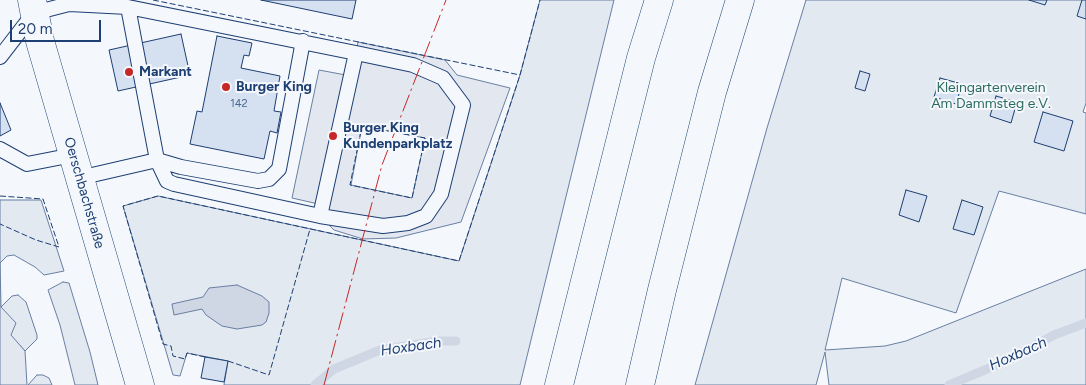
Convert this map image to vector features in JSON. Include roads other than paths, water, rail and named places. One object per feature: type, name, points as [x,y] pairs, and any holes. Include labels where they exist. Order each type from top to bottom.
[{"type":"main road","points":[[559,385],[641,58],[659,0]]},
{"type":"main road","points":[[640,385],[712,92],[740,0]]},
{"type":"main road","name":"Oerschbachstraße","points":[[33,6],[40,41],[140,385]]},
{"type":"lane","points":[[0,57],[33,6],[69,4],[128,7],[303,41],[413,65],[443,78],[463,105],[441,194],[426,216],[408,223],[383,226],[320,216],[167,181],[157,160],[128,7]]},
{"type":"lane","points":[[0,149],[27,164],[76,166],[157,160],[181,168],[258,181],[268,179],[278,169],[303,41]]},
{"type":"lane","points":[[320,216],[356,53]]},
{"type":"waterway","name":"Hoxbach","points":[[949,385],[1006,361],[1054,335],[1086,323]]},
{"type":"waterway","name":"Hoxbach","points":[[315,385],[334,369],[380,350],[438,341],[456,341]]},
{"type":"place","name":"Markant","points":[[129,72]]},
{"type":"place","name":"Burger King","points":[[226,87]]},
{"type":"place","name":"Burger King Kundenparkplatz","points":[[333,136]]},
{"type":"park label","name":"Kleingartenverein Am Dammsteg e.V.","points":[[991,96]]}]
